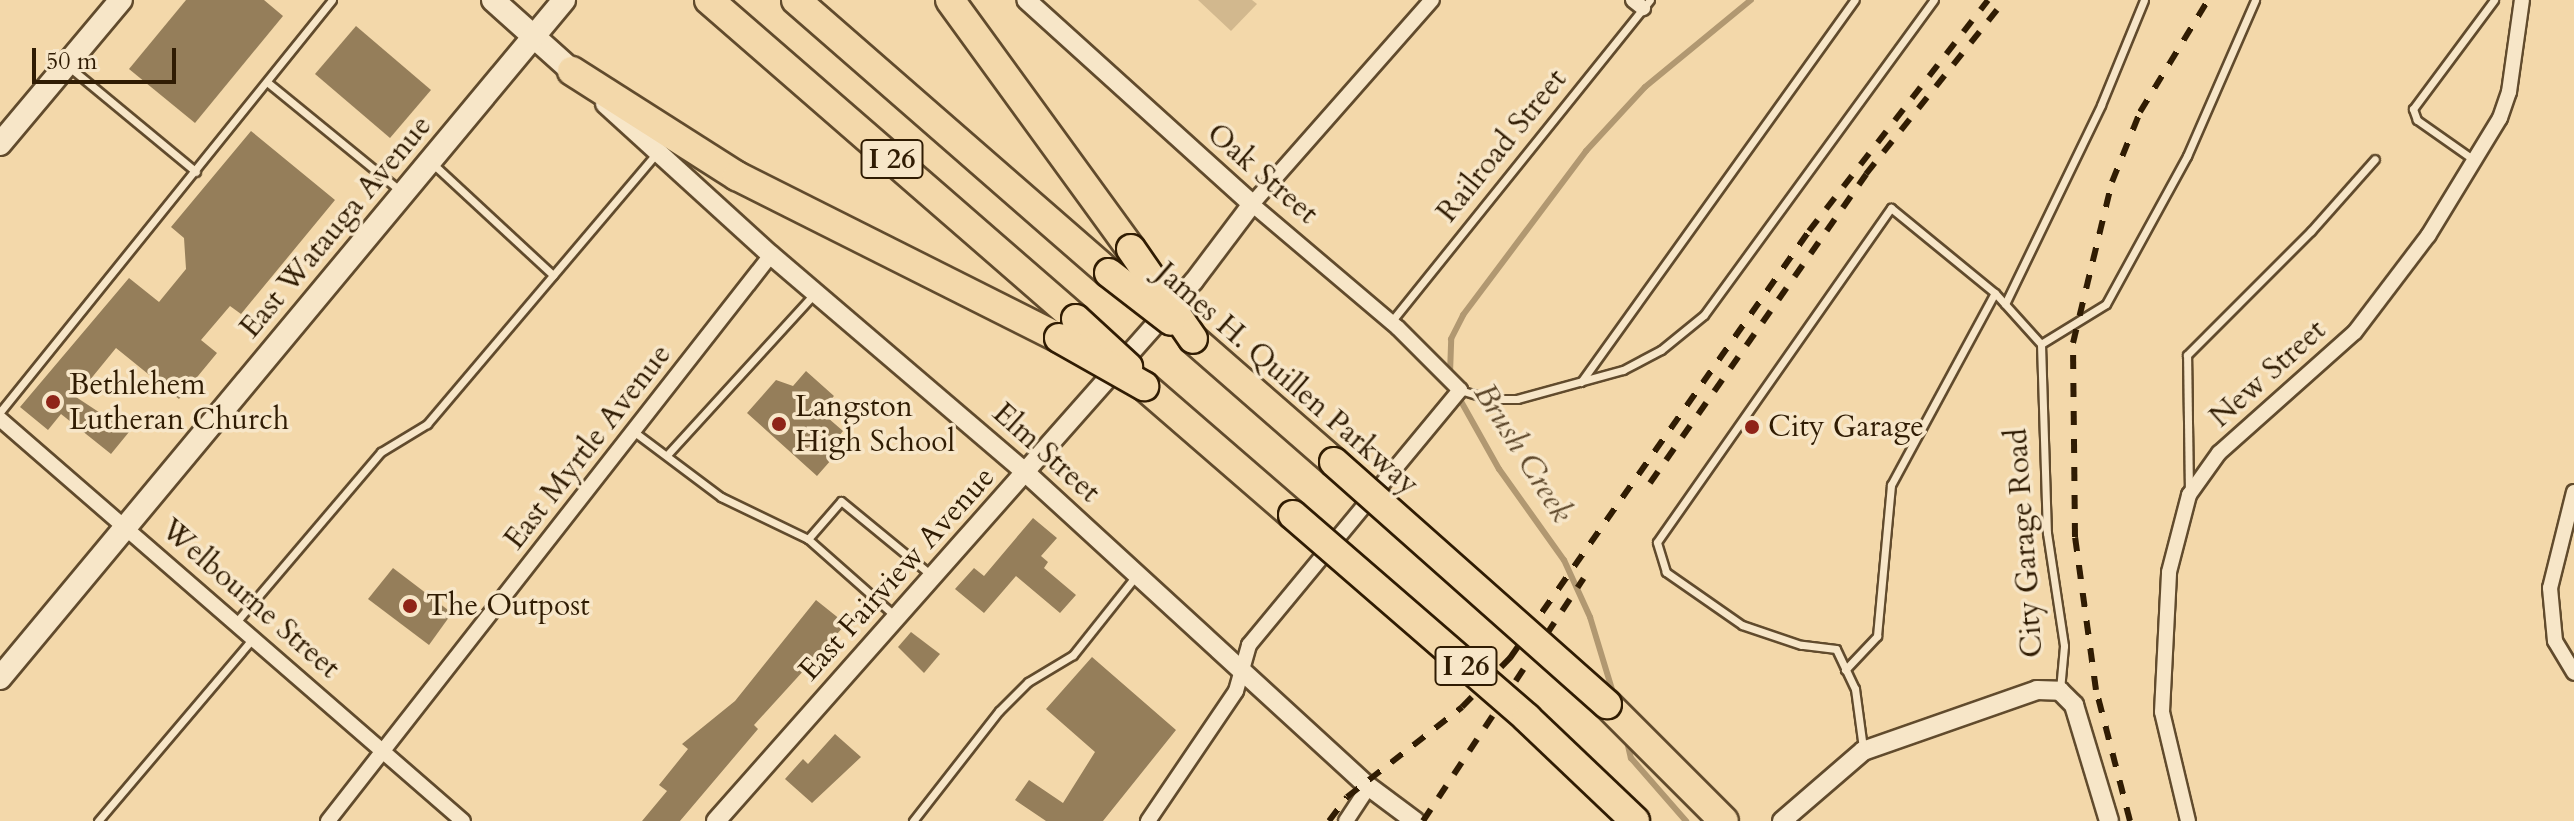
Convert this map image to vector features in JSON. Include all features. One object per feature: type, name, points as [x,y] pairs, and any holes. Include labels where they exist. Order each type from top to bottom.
[{"type":"highway","name":"I 26","points":[[709,0],[1067,328],[1155,395],[1527,718],[1635,821]]},
{"type":"highway","name":"James H. Quillen Parkway","points":[[796,0],[1109,273],[1334,462],[1607,704],[1724,821]]},
{"type":"highway","points":[[950,0],[1202,348]]},
{"type":"highway","points":[[572,71],[737,176],[1067,328]]},
{"type":"main road","points":[[0,144],[121,0]]},
{"type":"main road","name":"Elm Street","points":[[493,0],[572,71]]},
{"type":"main road","name":"East Watauga Avenue","points":[[0,678],[564,0]]},
{"type":"street","name":"Oak Street","points":[[1026,0],[1252,204],[1391,322],[1460,390]]},
{"type":"street","name":"East Fairview Avenue","points":[[716,821],[1194,281],[1252,204],[1432,0]]},
{"type":"street","name":"New Street","points":[[2188,821],[2162,712],[2169,572],[2189,495],[2219,453],[2355,332],[2428,236],[2500,118],[2509,92],[2522,0]]},
{"type":"street","name":"Elm Street","points":[[572,71],[771,255],[1025,472],[1135,577],[1240,666],[1369,786],[1415,821]]},
{"type":"street","name":"East Myrtle Avenue","points":[[328,821],[771,255]]},
{"type":"street","points":[[1148,821],[1236,691],[1240,666],[1249,645],[1318,557],[1460,390]]},
{"type":"street","name":"Welbourne Street","points":[[0,419],[127,525],[463,821]]},
{"type":"street","points":[[2574,492],[2550,588],[2555,641],[2574,673]]},
{"type":"street","points":[[1782,821],[1863,751],[2037,690],[2060,691],[2074,705],[2109,821]]},
{"type":"street","points":[[1346,821],[1369,786]]},
{"type":"lane","points":[[0,412],[329,4],[317,0]]},
{"type":"lane","points":[[1580,384],[1854,0]]},
{"type":"lane","points":[[1460,390],[1489,399],[1517,399],[1580,384],[1661,350],[1704,315],[1934,0]]},
{"type":"lane","points":[[2005,304],[2101,105],[2144,0]]},
{"type":"lane","points":[[1863,751],[1855,689],[1836,649],[1801,645],[1742,625],[1666,572],[1657,542],[1891,208],[1995,293],[2041,344],[2106,304],[2187,156],[2255,0]]},
{"type":"lane","points":[[2474,160],[2417,120],[2413,109],[2494,0]]},
{"type":"lane","name":"Railroad Street","points":[[1391,322],[1642,3]]},
{"type":"lane","points":[[67,65],[196,172]]},
{"type":"lane","points":[[267,82],[404,193]]},
{"type":"lane","points":[[237,621],[381,452],[427,424],[657,152]]},
{"type":"lane","points":[[2189,495],[2187,355],[2311,231],[2375,159]]},
{"type":"lane","points":[[430,161],[553,275]]},
{"type":"lane","points":[[667,455],[815,293]]},
{"type":"lane","points":[[1845,670],[1877,636],[1891,485],[1995,293]]},
{"type":"lane","name":"City Garage Road","points":[[2041,344],[2047,533],[2064,646],[2060,691]]},
{"type":"lane","points":[[633,431],[721,497],[808,539],[896,617]]},
{"type":"lane","points":[[808,539],[841,501],[933,576]]},
{"type":"lane","points":[[913,821],[999,711],[1028,682],[1073,655],[1135,577]]},
{"type":"lane","points":[[98,821],[254,636]]},
{"type":"shaded area","points":[[1198,0],[1252,0],[1257,4],[1231,31]]},
{"type":"building","points":[[186,0],[264,0],[283,16],[195,123],[129,69]]},
{"type":"building","points":[[356,26],[431,90],[390,138],[315,74]]},
{"type":"building","points":[[251,131],[335,200],[241,314],[230,306],[201,340],[217,353],[179,399],[116,348],[76,397],[129,432],[111,454],[61,414],[48,430],[20,407],[129,278],[159,302],[186,269],[184,238],[171,227]]},
{"type":"building","points":[[806,371],[834,396],[820,411],[843,431],[839,436],[846,443],[817,476],[747,413],[776,380],[793,386]]},
{"type":"building","points":[[1033,518],[1057,538],[1041,556],[1048,562],[1044,568],[1076,595],[1060,613],[1016,576],[984,613],[955,589],[974,568],[984,576]]},
{"type":"building","name":"The Outpost","points":[[393,568],[452,613],[429,645],[368,599]]},
{"type":"building","points":[[816,600],[846,624],[754,725],[758,729],[680,821],[642,821],[667,791],[659,785],[688,749],[682,744],[735,701]]},
{"type":"building","points":[[911,632],[940,654],[924,673],[898,647]]},
{"type":"building","points":[[1092,657],[1176,730],[1103,821],[1046,821],[1015,800],[1029,780],[1063,803],[1095,752],[1046,709]]},
{"type":"building","points":[[835,734],[861,757],[812,803],[785,779],[803,759],[808,764]]},
{"type":"waterway","name":"Brush Creek","points":[[1450,374],[1451,339],[1463,315],[1586,151],[1645,87],[1751,0]]},
{"type":"waterway","name":"Brush Creek","points":[[1458,396],[1499,469],[1564,560],[1590,617],[1614,696]]},
{"type":"waterway","name":"Brush Creek","points":[[1626,737],[1631,758],[1686,821]]},
{"type":"railway","points":[[1329,821],[1347,797],[1462,707],[1510,658],[1809,231],[1988,0]]},
{"type":"railway","points":[[1650,483],[1866,174],[2005,0]]},
{"type":"railway","points":[[2130,821],[2096,690],[2075,537],[2073,343],[2112,182],[2140,112],[2208,0]]},
{"type":"railway","points":[[1423,821],[1584,578]]},
{"type":"place","name":"Bethlehem Lutheran Church","points":[[53,402]]},
{"type":"place","name":"Langston High School","points":[[779,424]]},
{"type":"place","name":"City Garage","points":[[1752,427]]},
{"type":"place","name":"The Outpost","points":[[410,606]]}]
